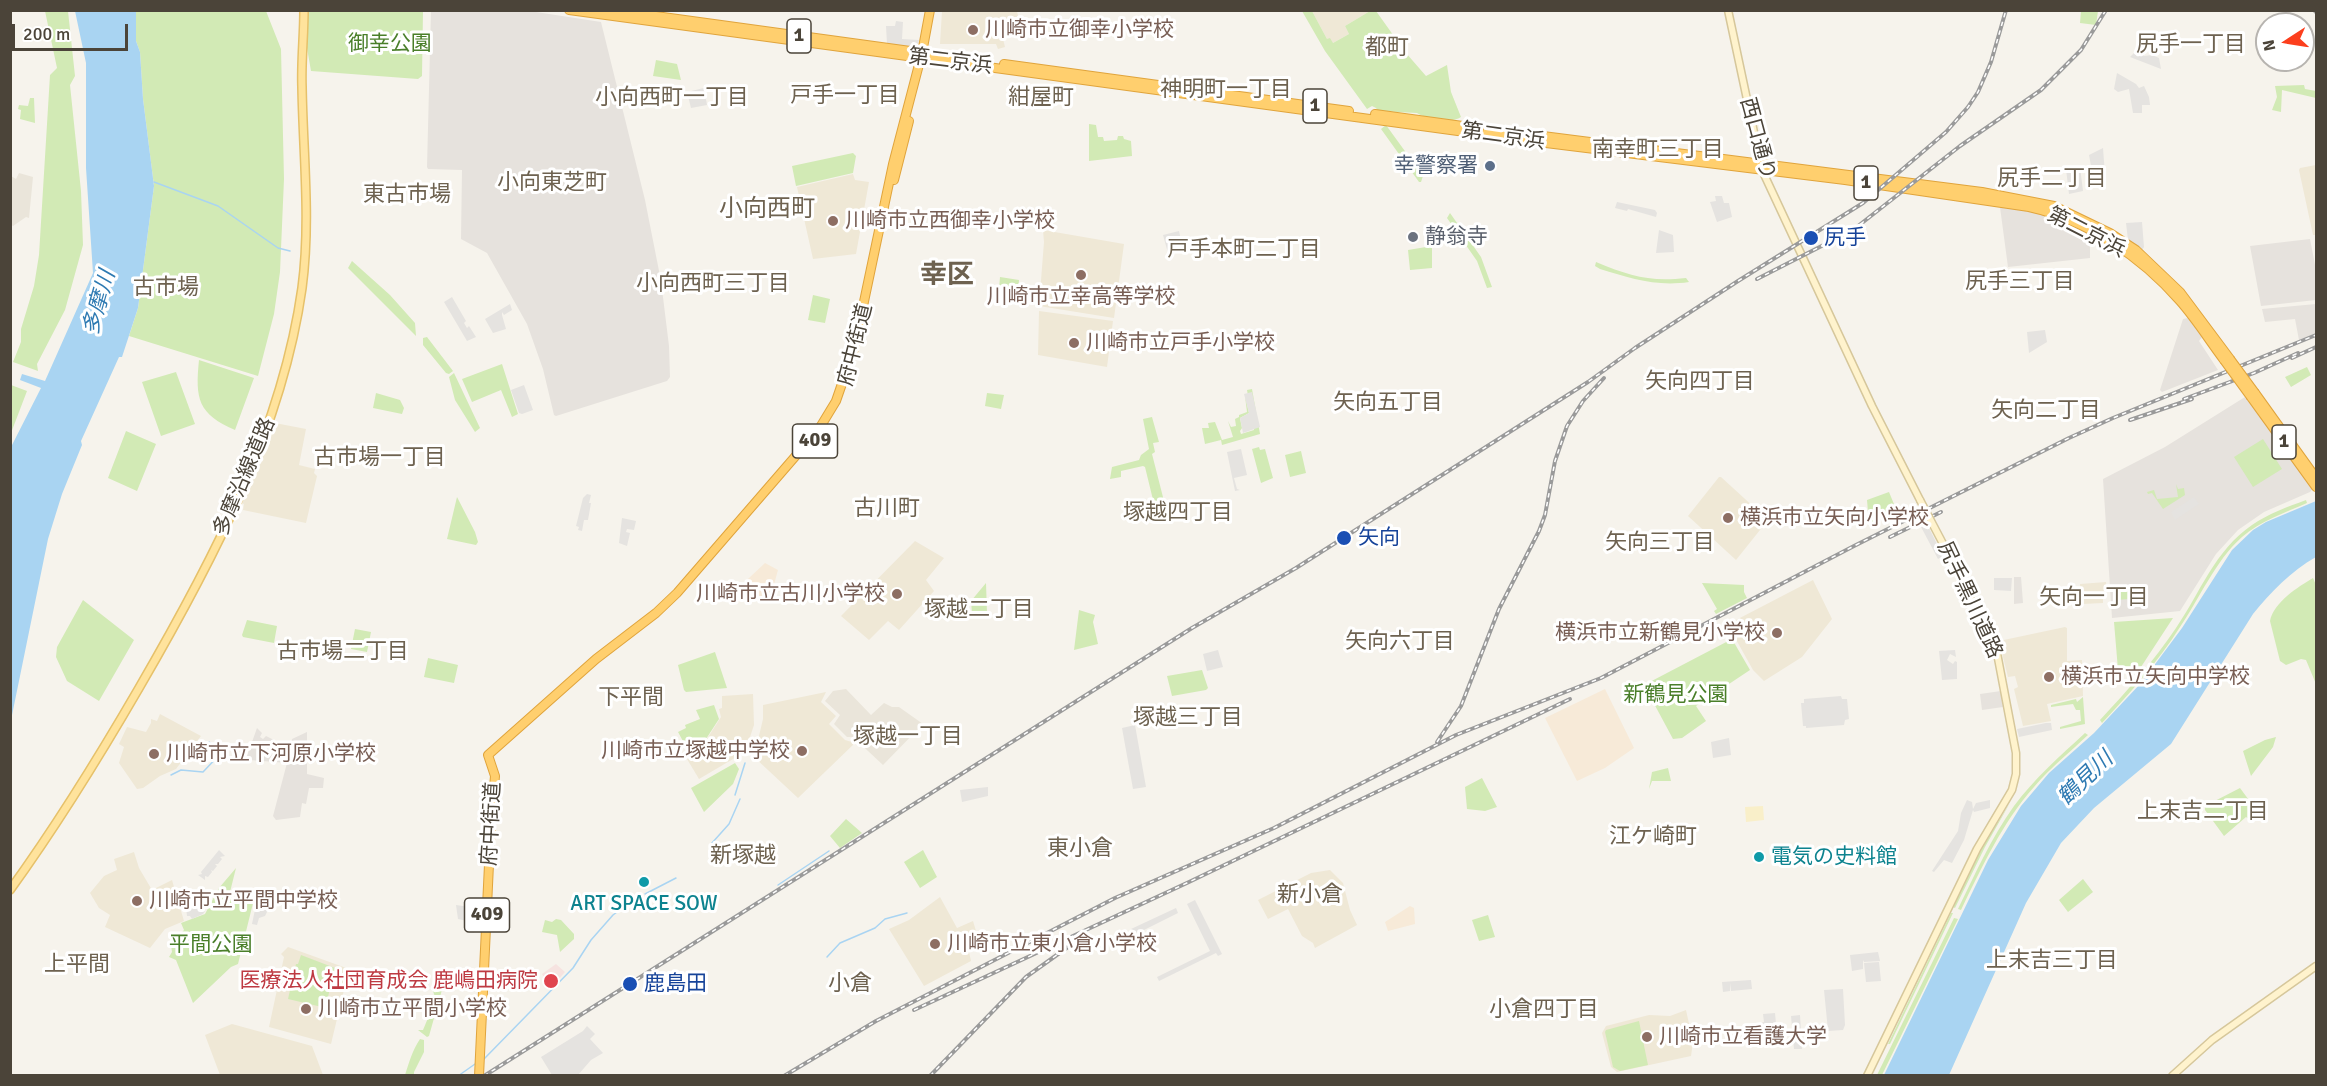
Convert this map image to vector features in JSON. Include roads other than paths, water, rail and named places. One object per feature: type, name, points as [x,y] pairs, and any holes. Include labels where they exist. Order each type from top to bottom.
[{"type":"highway","name":"第二京浜","points":[[569,10],[1761,167]]},
{"type":"highway","name":"第二京浜","points":[[612,10],[852,43],[860,41],[969,68],[979,66],[1540,143],[2012,196],[2054,206],[2110,233],[2144,256],[2180,292],[2253,395],[2316,478]]},
{"type":"highway","name":"府中街道","points":[[479,1076],[495,776],[488,755],[596,659],[656,613],[677,593],[807,443],[829,414],[842,387],[854,349],[892,164],[923,56],[932,10]]},
{"type":"highway","name":"第二京浜","points":[[2253,395],[2316,487]]},
{"type":"main road","name":"多摩沿線道路","points":[[10,890],[73,798],[184,612],[232,510],[265,433],[280,389],[296,322],[305,260],[306,208],[302,88],[304,10]]},
{"type":"main road","name":"西口通り","points":[[1728,10],[1761,167],[1804,262]]},
{"type":"main road","name":"尻手黒川道路","points":[[1804,262],[1875,412],[1992,640],[2001,666],[2016,753],[2016,774],[2012,790],[1965,871],[1867,1076]]},
{"type":"main road","points":[[2172,1076],[2212,1040],[2316,966]]},
{"type":"water","name":"多摩川","points":[[75,11],[136,11],[136,41],[140,52],[143,99],[154,186],[138,308],[122,357],[119,357],[81,441],[82,445],[62,494],[48,539],[11,720],[11,447],[41,388],[20,380],[22,374],[45,381],[93,273],[86,168],[86,63]]},
{"type":"water","name":"鶴見川","points":[[2316,501],[2316,557],[2282,582],[2253,614],[2171,744],[2094,808],[2061,843],[2026,903],[1949,1075],[1884,1075],[1988,860],[2021,806],[2049,773],[2094,733],[2141,683],[2182,628],[2232,550],[2253,530],[2266,522]]},
{"type":"waterway","points":[[154,182],[218,206],[278,248],[290,251]]},
{"type":"waterway","points":[[171,775],[181,770],[203,772],[222,752],[209,742]]},
{"type":"waterway","points":[[735,795],[745,763]]},
{"type":"waterway","points":[[712,843],[729,824],[740,799]]},
{"type":"waterway","points":[[778,885],[829,851]]},
{"type":"waterway","points":[[645,894],[676,878]]},
{"type":"waterway","points":[[484,1059],[573,968],[591,940],[613,915],[632,901]]},
{"type":"waterway","points":[[827,957],[840,943],[875,928],[885,919],[907,913]]},
{"type":"waterway","points":[[458,1076],[475,1064]]},
{"type":"railway","points":[[484,1076],[1192,628],[1296,568],[1588,382],[1635,348],[1738,281],[1863,203],[1946,132],[1968,107],[1978,92],[1991,62],[2006,10]]},
{"type":"railway","points":[[1757,279],[1853,230],[1960,146],[2041,90],[2081,50],[2106,10]]},
{"type":"railway","points":[[784,1076],[876,1021],[1115,898],[1274,828],[1456,735],[1601,678],[1854,546],[2069,438],[2316,335]]},
{"type":"railway","points":[[2292,358],[2316,347]]},
{"type":"railway","points":[[2184,399],[2254,373],[2298,353]]},
{"type":"railway","points":[[1437,742],[1461,706],[1499,609],[1539,531],[1545,515],[1555,461],[1567,426],[1583,401],[1604,378]]},
{"type":"railway","points":[[2130,420],[2192,399]]},
{"type":"railway","points":[[1890,537],[1941,512]]},
{"type":"railway","points":[[914,1010],[1189,882],[1570,699]]},
{"type":"railway","points":[[930,1076],[1026,977],[1068,947]]},
{"type":"place","name":"川崎市立御幸小学校","points":[[973,30]]},
{"type":"place","name":"幸警察署","points":[[1490,166]]},
{"type":"place","name":"川崎市立西御幸小学校","points":[[833,221]]},
{"type":"place","name":"静翁寺","points":[[1413,237]]},
{"type":"place","name":"尻手","points":[[1811,238]]},
{"type":"place","name":"川崎市立幸高等学校","points":[[1081,275]]},
{"type":"place","name":"川崎市立戸手小学校","points":[[1074,343]]},
{"type":"place","name":"横浜市立矢向小学校","points":[[1728,518]]},
{"type":"place","name":"矢向","points":[[1344,538]]},
{"type":"place","name":"川崎市立古川小学校","points":[[897,594]]},
{"type":"place","name":"横浜市立新鶴見小学校","points":[[1777,633]]},
{"type":"place","name":"横浜市立矢向中学校","points":[[2049,677]]},
{"type":"place","name":"川崎市立塚越中学校","points":[[802,751]]},
{"type":"place","name":"川崎市立下河原小学校","points":[[154,754]]},
{"type":"place","name":"電気の史料館","points":[[1759,857]]},
{"type":"place","name":"ART SPACE SOW","points":[[644,882]]},
{"type":"place","name":"川崎市立平間中学校","points":[[137,901]]},
{"type":"place","name":"川崎市立東小倉小学校","points":[[935,944]]},
{"type":"place","name":"医療法人社団育成会 鹿嶋田病院","points":[[551,981]]},
{"type":"place","name":"鹿島田","points":[[630,984]]},
{"type":"place","name":"川崎市立平間小学校","points":[[306,1009]]},
{"type":"place","name":"川崎市立看護大学","points":[[1647,1037]]},
{"type":"district","name":"尻手一丁目","points":[[2191,45]]},
{"type":"district","name":"都町","points":[[1387,48]]},
{"type":"district","name":"神明町一丁目","points":[[1226,90]]},
{"type":"district","name":"戸手一丁目","points":[[845,96]]},
{"type":"district","name":"小向西町一丁目","points":[[672,98]]},
{"type":"district","name":"紺屋町","points":[[1041,98]]},
{"type":"district","name":"南幸町三丁目","points":[[1658,150]]},
{"type":"district","name":"尻手二丁目","points":[[2052,179]]},
{"type":"district","name":"小向東芝町","points":[[552,183]]},
{"type":"district","name":"東古市場","points":[[407,195]]},
{"type":"district","name":"小向西町","points":[[767,210]]},
{"type":"district","name":"戸手本町二丁目","points":[[1244,250]]},
{"type":"district","name":"幸区","points":[[947,276]]},
{"type":"district","name":"尻手三丁目","points":[[2020,282]]},
{"type":"district","name":"小向西町三丁目","points":[[713,284]]},
{"type":"district","name":"古市場","points":[[166,288]]},
{"type":"district","name":"矢向四丁目","points":[[1700,382]]},
{"type":"district","name":"矢向五丁目","points":[[1388,403]]},
{"type":"district","name":"矢向二丁目","points":[[2046,411]]},
{"type":"district","name":"古市場一丁目","points":[[380,458]]},
{"type":"district","name":"古川町","points":[[887,509]]},
{"type":"district","name":"塚越四丁目","points":[[1178,513]]},
{"type":"district","name":"矢向三丁目","points":[[1660,543]]},
{"type":"district","name":"矢向一丁目","points":[[2094,598]]},
{"type":"district","name":"塚越二丁目","points":[[979,610]]},
{"type":"district","name":"矢向六丁目","points":[[1400,642]]},
{"type":"district","name":"古市場二丁目","points":[[343,652]]},
{"type":"district","name":"下平間","points":[[631,698]]},
{"type":"district","name":"塚越三丁目","points":[[1188,718]]},
{"type":"district","name":"塚越一丁目","points":[[908,737]]},
{"type":"district","name":"上末吉二丁目","points":[[2203,812]]},
{"type":"district","name":"江ケ崎町","points":[[1653,837]]},
{"type":"district","name":"東小倉","points":[[1080,849]]},
{"type":"district","name":"新塚越","points":[[743,856]]},
{"type":"district","name":"新小倉","points":[[1310,895]]},
{"type":"district","name":"上末吉三丁目","points":[[2052,961]]},
{"type":"district","name":"上平間","points":[[77,965]]},
{"type":"district","name":"小倉","points":[[850,984]]},
{"type":"district","name":"小倉四丁目","points":[[1544,1010]]},
{"type":"park label","name":"御幸公園","points":[[390,44]]},
{"type":"park label","name":"新鶴見公園","points":[[1676,695]]},
{"type":"park label","name":"平間公園","points":[[211,945]]}]
